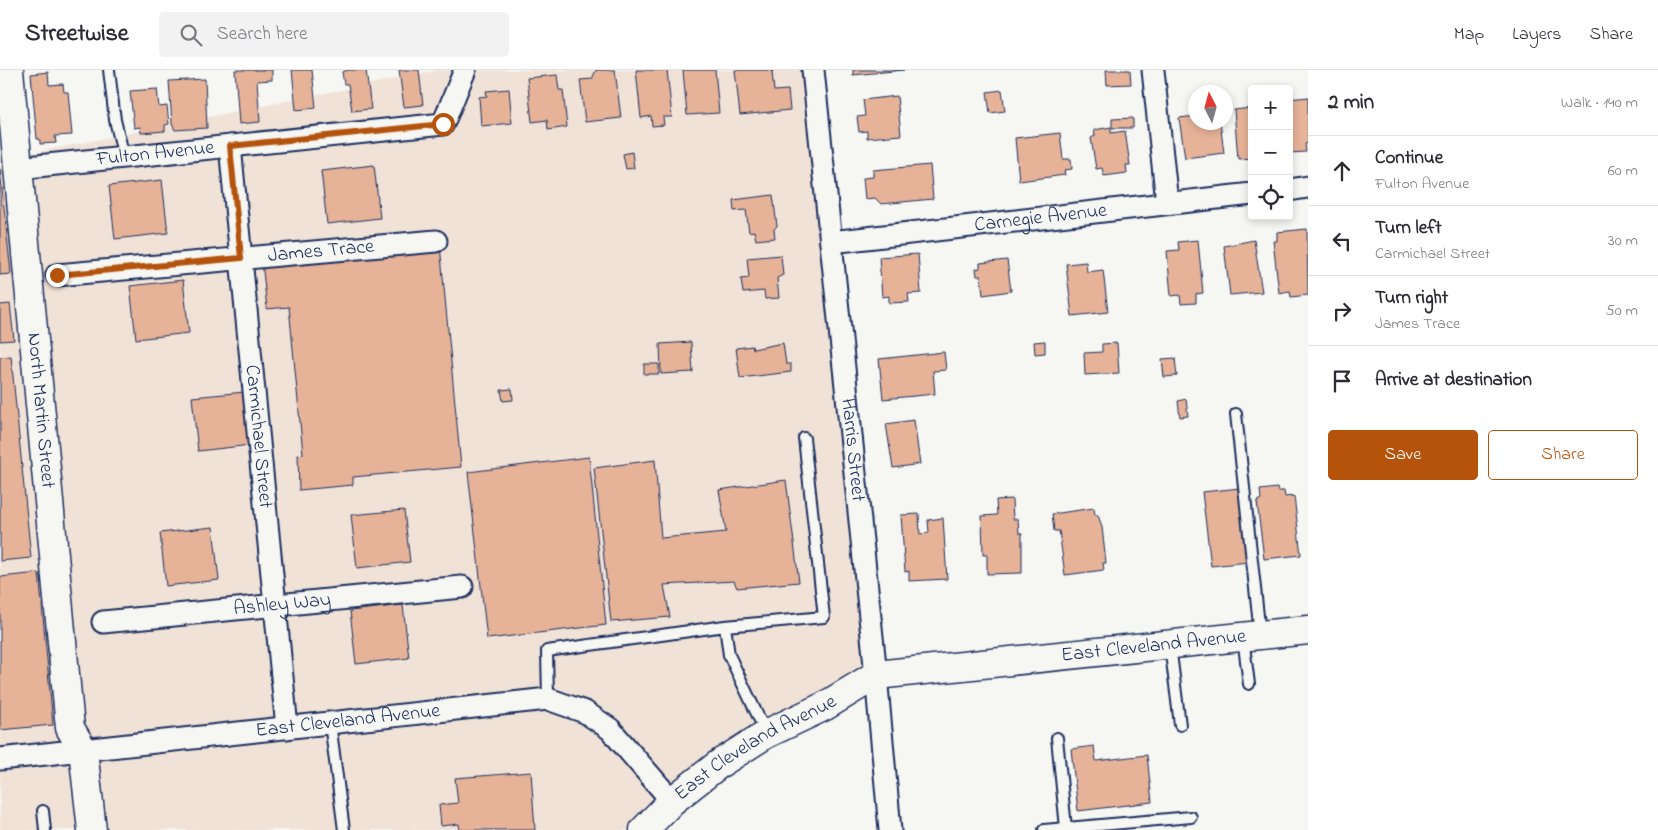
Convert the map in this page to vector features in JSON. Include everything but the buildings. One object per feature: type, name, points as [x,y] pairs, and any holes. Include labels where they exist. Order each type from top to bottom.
[{"type":"street","name":"North Martin Street","points":[[9,70],[70,728],[83,750]]},
{"type":"street","name":"Fulton Avenue","points":[[18,168],[443,124],[465,70]]},
{"type":"street","name":"Harris Street","points":[[813,70],[876,675],[890,830]]},
{"type":"street","points":[[1154,70],[1168,204]]},
{"type":"street","name":"Carmichael Street","points":[[230,146],[286,728]]},
{"type":"street","points":[[1293,189],[1308,187]]},
{"type":"street","name":"Carnegie Avenue","points":[[831,242],[1248,194]]},
{"type":"street","name":"James Trace","points":[[57,275],[436,242]]},
{"type":"street","name":"Ashley Way","points":[[103,622],[275,607],[462,587]]},
{"type":"street","name":"East Cleveland Avenue","points":[[0,758],[548,699],[585,712],[610,729],[672,801],[719,764],[766,734],[824,706],[876,675],[1308,630]]},
{"type":"street","points":[[83,750],[92,830]]},
{"type":"street","points":[[644,830],[672,801]]},
{"type":"lane","points":[[109,70],[114,120],[124,157]]},
{"type":"lane","points":[[1236,414],[1251,636],[1249,684]]},
{"type":"lane","points":[[548,699],[547,651],[725,626],[824,617],[804,438]]},
{"type":"lane","points":[[725,626],[729,655],[766,734]]},
{"type":"lane","points":[[1170,644],[1180,725]]},
{"type":"lane","points":[[330,723],[344,830]]},
{"type":"lane","points":[[1057,738],[1066,828]]},
{"type":"lane","points":[[43,811],[45,830]]},
{"type":"lane","points":[[1044,830],[1191,817]]},
{"type":"shaded area","points":[[0,70],[28,154],[438,70],[811,70],[874,663],[650,830],[0,830]]},
{"type":"route","points":[[57,275],[241,258],[230,146],[443,124]]}]
